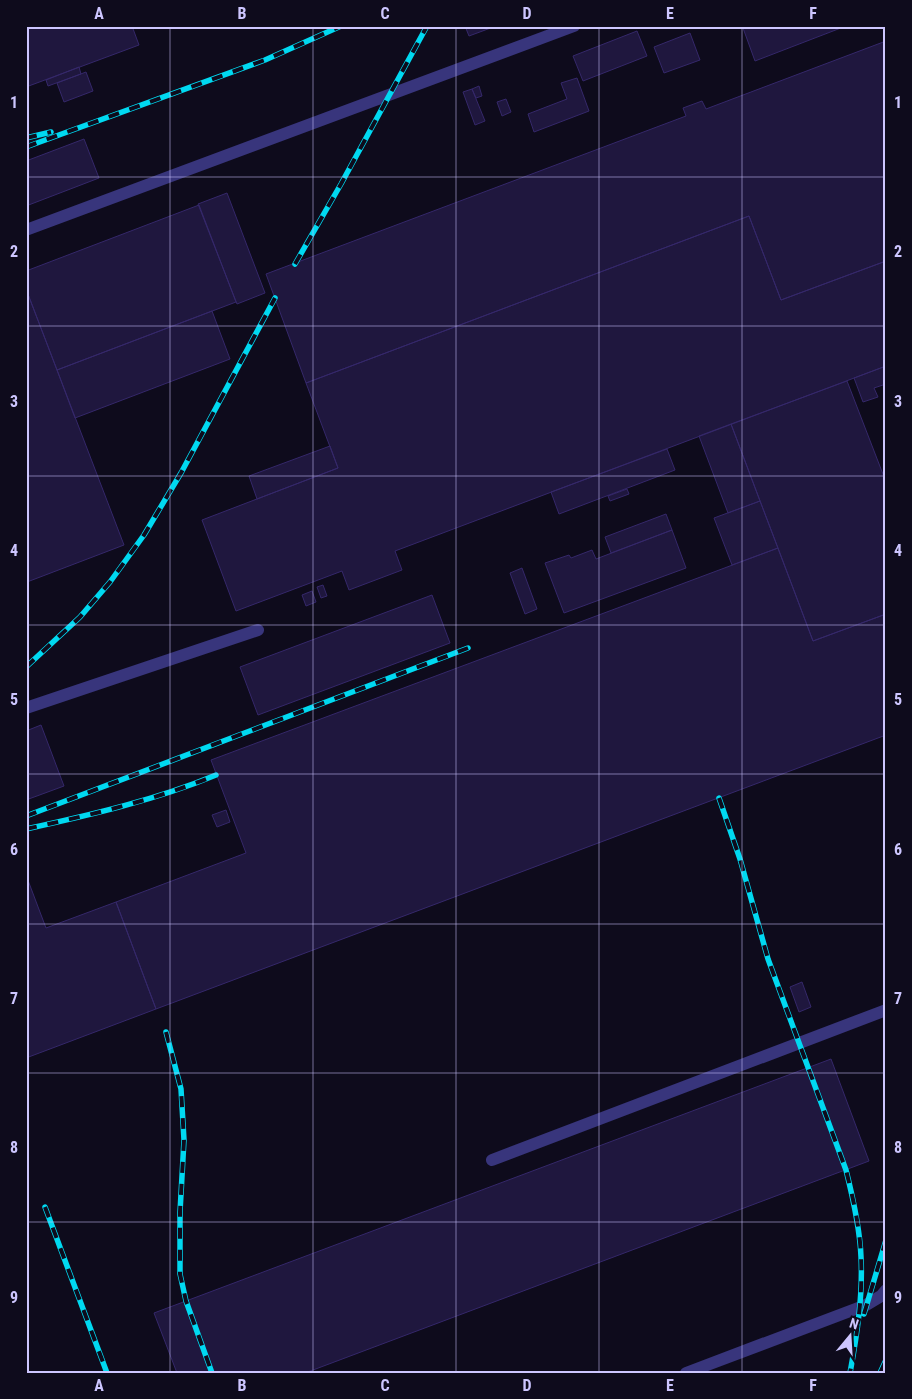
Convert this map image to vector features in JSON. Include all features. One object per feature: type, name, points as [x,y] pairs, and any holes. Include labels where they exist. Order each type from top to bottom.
[{"type":"lane","points":[[26,230],[574,26]]},
{"type":"lane","points":[[27,706],[258,630]]},
{"type":"lane","points":[[492,1160],[886,1010]]},
{"type":"lane","points":[[686,1373],[866,1305],[881,1296],[886,1290]]},
{"type":"building","points":[[26,26],[132,26],[139,45],[26,87]]},
{"type":"building","points":[[465,26],[496,26],[469,36]]},
{"type":"building","points":[[748,26],[846,26],[755,61],[743,28]]},
{"type":"building","points":[[637,31],[647,56],[583,81],[573,56]]},
{"type":"building","points":[[690,33],[700,60],[664,73],[654,47]]},
{"type":"building","points":[[886,41],[886,261],[781,300],[749,216],[306,383],[266,274],[686,116],[683,108],[702,101],[706,109]]},
{"type":"building","points":[[79,67],[81,74],[48,86],[46,80]]},
{"type":"building","points":[[86,72],[93,91],[64,102],[57,83]]},
{"type":"building","points":[[577,78],[589,111],[534,132],[528,114],[567,99],[561,83]]},
{"type":"building","points":[[479,86],[482,96],[476,98],[472,89]]},
{"type":"building","points":[[472,89],[485,121],[475,125],[463,92]]},
{"type":"building","points":[[506,99],[511,112],[502,116],[497,102]]},
{"type":"building","points":[[84,139],[99,178],[26,206],[26,161]]},
{"type":"building","points":[[227,193],[265,293],[237,304],[198,204]]},
{"type":"building","points":[[199,205],[236,302],[57,370],[26,289],[26,271]]},
{"type":"building","points":[[749,216],[781,300],[886,261],[886,366],[395,551],[402,570],[349,590],[342,571],[236,611],[202,520],[338,468],[306,383]]},
{"type":"building","points":[[26,289],[124,545],[27,582],[26,579]]},
{"type":"building","points":[[212,311],[230,359],[75,418],[57,370]]},
{"type":"building","points":[[886,366],[886,384],[874,388],[878,397],[863,402],[854,378]]},
{"type":"building","points":[[847,381],[886,482],[886,614],[813,641],[731,424]]},
{"type":"building","points":[[731,424],[760,501],[728,513],[699,436]]},
{"type":"building","points":[[330,446],[338,468],[257,499],[249,476]]},
{"type":"building","points":[[667,449],[675,470],[559,514],[551,492]]},
{"type":"building","points":[[627,489],[629,494],[610,501],[608,496]]},
{"type":"building","points":[[760,501],[778,548],[732,565],[714,518]]},
{"type":"building","points":[[666,514],[672,530],[611,553],[605,537]]},
{"type":"building","points":[[672,530],[686,568],[564,613],[545,563],[569,555],[571,558],[592,550],[596,559]]},
{"type":"building","points":[[778,548],[813,641],[886,614],[886,735],[156,1009],[116,902],[246,853],[211,760]]},
{"type":"building","points":[[522,568],[537,609],[525,614],[510,573]]},
{"type":"building","points":[[323,585],[327,596],[321,598],[317,587]]},
{"type":"building","points":[[312,591],[316,602],[306,606],[302,595]]},
{"type":"building","points":[[432,595],[450,643],[258,715],[240,667]]},
{"type":"building","points":[[41,725],[64,786],[26,800],[26,731]]},
{"type":"building","points":[[226,810],[230,822],[217,827],[212,815]]},
{"type":"building","points":[[26,875],[46,928],[116,902],[156,1009],[26,1058]]},
{"type":"building","points":[[802,982],[811,1007],[799,1012],[790,987]]},
{"type":"building","points":[[831,1059],[869,1161],[305,1373],[177,1373],[154,1313]]},
{"type":"railway","points":[[26,147],[265,60],[341,26]]},
{"type":"railway","points":[[295,264],[427,26]]},
{"type":"railway","points":[[26,138],[51,132]]},
{"type":"railway","points":[[26,667],[80,617],[110,582],[144,535],[181,473],[275,298]]},
{"type":"railway","points":[[26,816],[468,648]]},
{"type":"railway","points":[[26,829],[146,799],[216,775]]},
{"type":"railway","points":[[719,798],[740,859],[768,959],[846,1170],[851,1191],[859,1235],[861,1286],[859,1315],[850,1373]]},
{"type":"railway","points":[[166,1032],[181,1089],[184,1140],[180,1212],[180,1274],[186,1301],[212,1373]]},
{"type":"railway","points":[[45,1207],[107,1373]]},
{"type":"railway","points":[[864,1314],[886,1240]]},
{"type":"railway","points":[[880,1373],[886,1360]]}]
